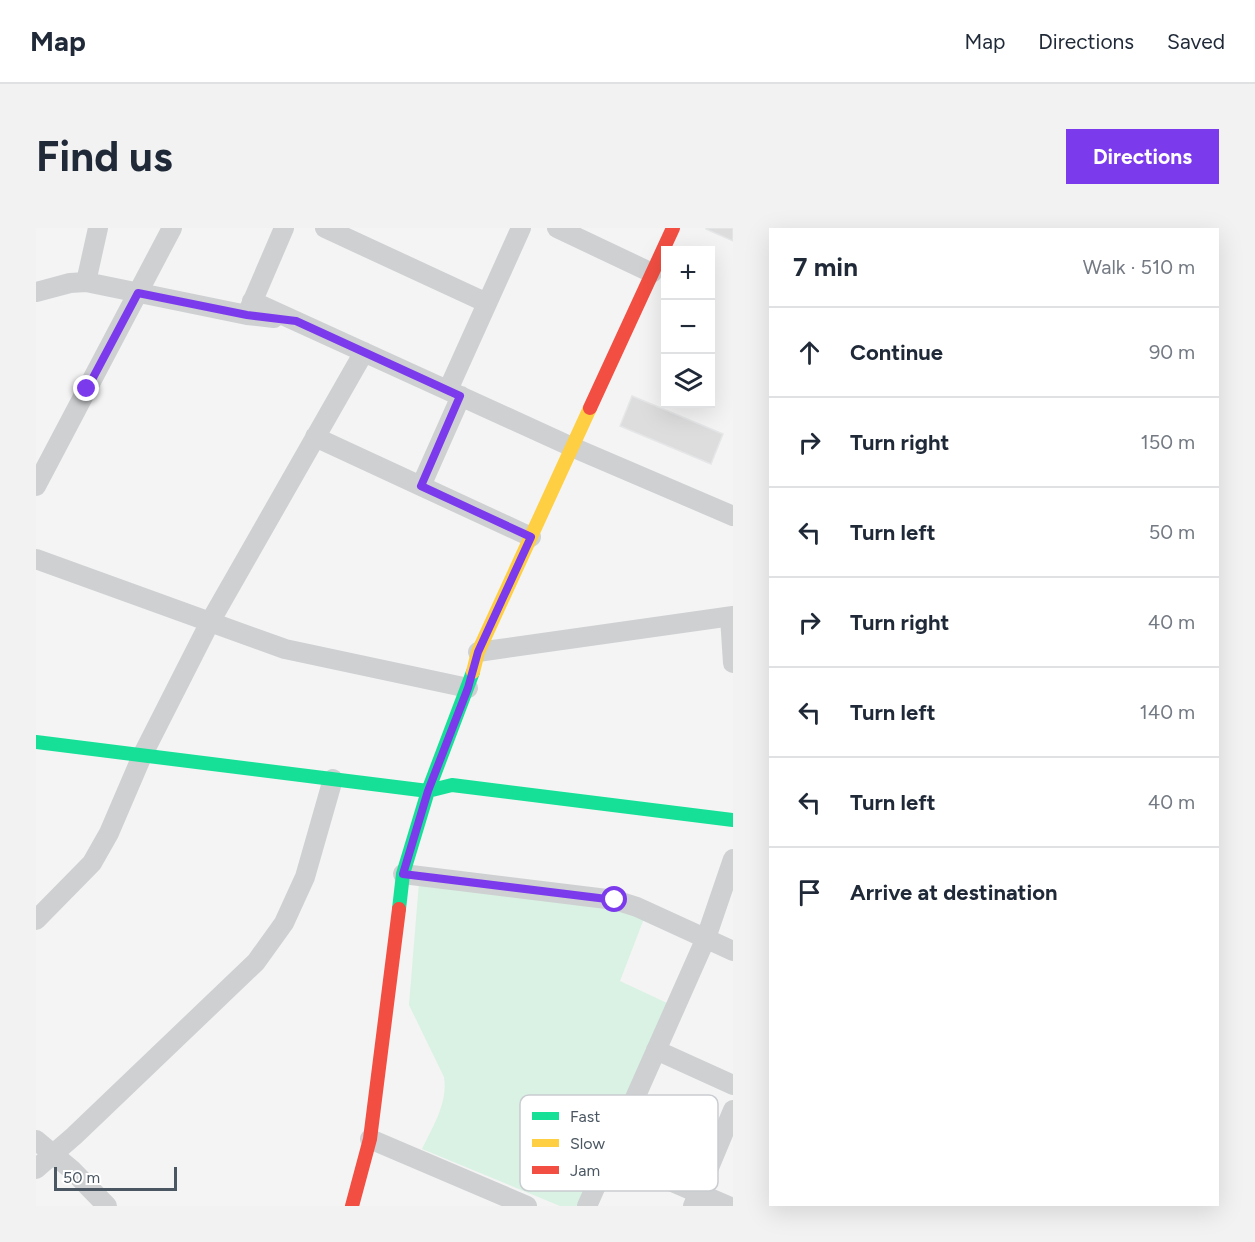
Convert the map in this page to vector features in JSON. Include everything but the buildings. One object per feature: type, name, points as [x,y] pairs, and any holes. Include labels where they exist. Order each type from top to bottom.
[{"type":"street","points":[[86,282],[98,228]]},
{"type":"street","points":[[36,486],[172,228]]},
{"type":"street","points":[[249,308],[284,228]]},
{"type":"street","points":[[325,228],[487,303]]},
{"type":"street","points":[[421,486],[487,303],[521,228]]},
{"type":"street","points":[[557,228],[652,273]]},
{"type":"street","points":[[352,1206],[370,1139],[403,874],[428,791],[468,688],[478,652],[673,228]]},
{"type":"street","points":[[36,291],[61,284],[86,282],[138,293],[249,308],[296,321],[572,447],[733,516]]},
{"type":"street","points":[[36,920],[92,863],[109,832],[142,756],[210,622],[364,352]]},
{"type":"street","points":[[315,436],[531,537]]},
{"type":"street","points":[[36,559],[285,649],[468,688]]},
{"type":"street","points":[[478,652],[732,617],[733,663]]},
{"type":"street","points":[[36,742],[428,791],[452,785],[733,820]]},
{"type":"street","points":[[36,1168],[74,1136],[255,962],[284,923],[305,877],[333,779]]},
{"type":"street","points":[[636,1095],[706,938],[733,859]]},
{"type":"street","points":[[403,874],[615,900],[637,907],[733,951]]},
{"type":"street","points":[[656,1050],[733,1085]]},
{"type":"street","points":[[718,1145],[733,1110]]},
{"type":"street","points":[[370,1139],[527,1206]]},
{"type":"street","points":[[36,1140],[72,1170],[107,1206]]},
{"type":"street","points":[[588,1206],[594,1191]]},
{"type":"street","points":[[680,1191],[695,1199],[728,1206]]},
{"type":"green space","points":[[419,882],[628,910],[645,916],[620,981],[667,1003],[628,1095],[520,1095],[520,1189],[422,1149],[439,1114],[445,1087],[444,1077],[409,1005]]},
{"type":"green space","points":[[524,1191],[586,1191],[580,1206],[560,1206]]},
{"type":"traffic: fast","points":[[36,742],[428,791],[473,672]]},
{"type":"traffic: fast","points":[[399,909],[403,874],[428,791],[452,785],[733,820]]},
{"type":"traffic: slow","points":[[473,672],[478,652],[590,408]]},
{"type":"traffic: jam","points":[[590,408],[673,228]]},
{"type":"traffic: jam","points":[[352,1206],[370,1139],[399,909]]},
{"type":"route","points":[[87,389],[138,293],[247,315],[296,321],[460,396],[421,486],[531,537],[478,652],[468,688],[428,791],[403,874],[615,900]]}]
